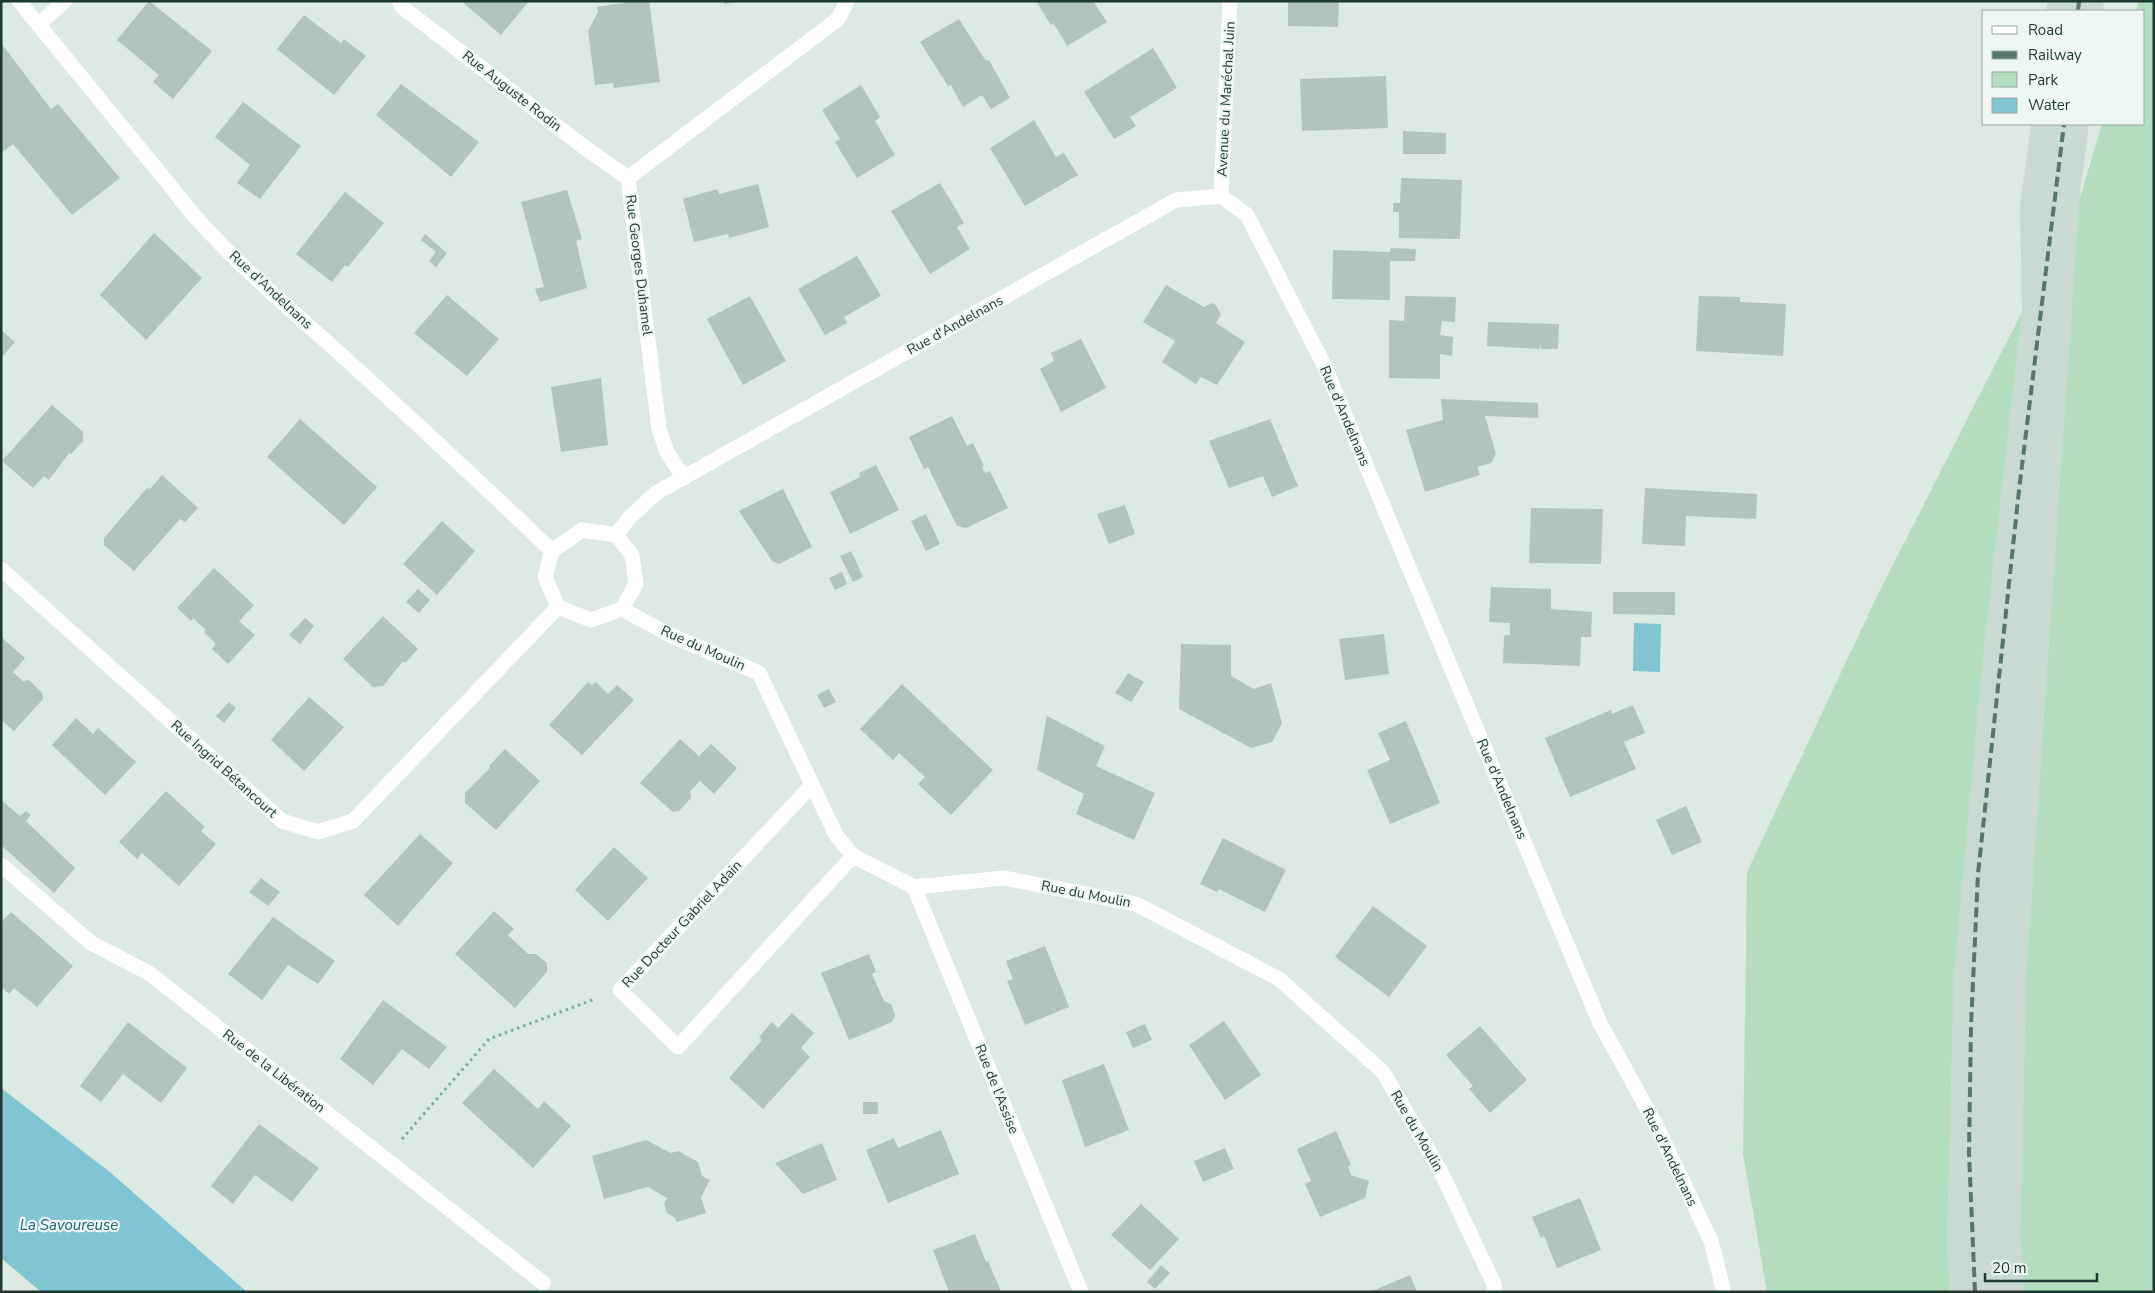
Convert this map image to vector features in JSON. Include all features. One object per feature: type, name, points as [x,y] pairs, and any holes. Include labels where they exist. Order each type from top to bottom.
[{"type":"street","name":"Rue d'Andelnans","points":[[19,1],[195,218],[311,328],[448,451],[552,551]]},
{"type":"street","points":[[39,24],[65,1]]},
{"type":"street","name":"Rue Auguste Rodin","points":[[399,1],[402,7],[584,147],[628,178]]},
{"type":"street","name":"Rue Georges Duhamel","points":[[684,478],[667,452],[659,429],[628,178],[838,19],[848,1]]},
{"type":"street","name":"Avenue du Maréchal Juin","points":[[1221,196],[1230,1]]},
{"type":"street","name":"Rue d'Andelnans","points":[[616,535],[629,518],[656,493],[1176,200],[1221,196],[1246,215],[1324,365],[1600,1023],[1656,1125],[1711,1241],[1724,1292]]},
{"type":"street","points":[[582,530],[616,535],[632,554],[636,584],[622,608],[591,620],[558,607],[545,577],[552,551],[582,530]]},
{"type":"street","name":"Rue Ingrid Bétancourt","points":[[1,569],[282,821],[318,832],[353,821],[558,607]]},
{"type":"street","name":"Rue du Moulin","points":[[622,608],[670,634],[720,654],[758,673],[836,834],[853,856],[914,887],[1004,878],[1136,904],[1279,979],[1383,1072],[1440,1170],[1494,1284],[1495,1292]]},
{"type":"street","name":"Rue Docteur Gabriel Adain","points":[[812,785],[620,990],[678,1047],[853,856]]},
{"type":"street","name":"Rue de la Libération","points":[[1,865],[91,943],[149,973],[544,1283]]},
{"type":"street","name":"Rue de l'Assise","points":[[914,887],[1081,1292]]},
{"type":"path","points":[[385,1158],[488,1039],[620,990]]},
{"type":"shaded area","points":[[2048,1],[2104,1],[2103,10],[2046,10]]},
{"type":"shaded area","points":[[2031,125],[2089,125],[2079,201],[2026,976],[2020,1238],[2025,1292],[1950,1292],[1947,1245],[1954,977],[1982,669],[2022,312],[2020,206]]},
{"type":"green space","points":[[2139,1],[2154,1],[2154,1292],[2025,1292],[2020,1238],[2026,976],[2079,201],[2102,125],[2145,125],[2145,10],[2136,10]]},
{"type":"green space","points":[[2022,312],[1982,669],[1954,977],[1947,1245],[1950,1292],[1767,1292],[1743,1154],[1747,872],[1878,594]]},
{"type":"water","points":[[1634,623],[1661,624],[1660,672],[1633,671]]},
{"type":"water","name":"La Savoureuse","points":[[1,1088],[111,1173],[247,1292],[41,1292],[1,1258]]},
{"type":"building","points":[[149,1],[212,51],[173,99],[153,82],[159,75],[117,40]]},
{"type":"building","points":[[461,1],[529,1],[501,35]]},
{"type":"building","points":[[649,1],[660,82],[614,88],[613,83],[595,85],[588,31],[598,12],[597,7]]},
{"type":"building","points":[[724,1],[740,1],[740,2],[724,4]]},
{"type":"building","points":[[1036,1],[1093,1],[1107,22],[1067,46],[1054,24],[1051,25]]},
{"type":"building","points":[[1288,1],[1339,1],[1338,27],[1288,26]]},
{"type":"building","points":[[304,15],[341,43],[344,39],[366,56],[334,95],[277,49]]},
{"type":"building","points":[[959,19],[986,61],[989,60],[1010,98],[991,109],[982,95],[963,107],[951,85],[948,86],[920,42]]},
{"type":"building","points":[[1,43],[51,109],[58,104],[120,178],[72,215],[13,144],[1,153]]},
{"type":"building","points":[[1153,48],[1177,88],[1130,117],[1136,126],[1114,139],[1084,92]]},
{"type":"building","points":[[1386,76],[1388,128],[1302,131],[1300,79]]},
{"type":"building","points":[[401,84],[479,142],[451,177],[376,115]]},
{"type":"building","points":[[861,85],[880,117],[875,121],[895,155],[857,178],[835,142],[840,139],[822,110]]},
{"type":"building","points":[[243,102],[301,146],[260,199],[237,183],[250,165],[215,137]]},
{"type":"building","points":[[1034,120],[1056,157],[1064,153],[1078,175],[1025,206],[990,148]]},
{"type":"building","points":[[1403,131],[1446,133],[1446,154],[1403,154]]},
{"type":"building","points":[[1401,178],[1462,180],[1460,239],[1399,238],[1399,212],[1393,212],[1393,203],[1400,203]]},
{"type":"building","points":[[940,183],[964,223],[957,227],[970,249],[930,274],[891,211]]},
{"type":"building","points":[[758,184],[769,227],[729,238],[728,234],[694,242],[683,199],[717,189],[719,194]]},
{"type":"building","points":[[567,190],[582,239],[576,241],[587,288],[540,302],[535,289],[544,287],[521,202]]},
{"type":"building","points":[[345,192],[384,223],[348,267],[345,265],[332,282],[296,254]]},
{"type":"building","points":[[154,233],[202,278],[146,340],[100,295]]},
{"type":"building","points":[[425,234],[447,253],[436,267],[429,261],[436,252],[421,240]]},
{"type":"building","points":[[1391,248],[1416,249],[1415,261],[1390,261],[1390,300],[1332,299],[1333,250],[1390,252]]},
{"type":"building","points":[[857,256],[881,296],[844,317],[847,323],[825,335],[798,289]]},
{"type":"building","points":[[1166,285],[1204,307],[1211,303],[1216,305],[1221,315],[1216,323],[1245,342],[1217,385],[1201,377],[1196,384],[1162,362],[1175,341],[1143,322]]},
{"type":"building","points":[[447,295],[499,339],[467,376],[414,333]]},
{"type":"building","points":[[750,296],[786,361],[743,385],[707,319]]},
{"type":"building","points":[[1405,296],[1456,297],[1455,322],[1442,321],[1440,335],[1453,337],[1452,356],[1440,354],[1440,379],[1389,378],[1389,320],[1404,321]]},
{"type":"building","points":[[1699,296],[1740,297],[1740,302],[1786,304],[1783,356],[1696,351]]},
{"type":"building","points":[[1488,322],[1559,324],[1558,349],[1541,349],[1541,341],[1540,349],[1487,346]]},
{"type":"building","points":[[1,330],[15,342],[1,358]]},
{"type":"building","points":[[1081,339],[1106,388],[1061,412],[1040,369],[1054,361],[1051,353]]},
{"type":"building","points":[[601,378],[608,445],[561,452],[551,387]]},
{"type":"building","points":[[1441,399],[1538,403],[1538,418],[1485,416],[1496,454],[1491,463],[1477,467],[1480,475],[1425,492],[1406,430],[1443,420]]},
{"type":"building","points":[[52,405],[83,432],[83,441],[71,454],[69,453],[49,480],[44,476],[33,488],[2,461]]},
{"type":"building","points":[[952,416],[967,446],[973,443],[984,466],[982,467],[985,473],[990,471],[1008,508],[966,528],[957,526],[928,467],[924,469],[909,437]]},
{"type":"building","points":[[300,419],[377,487],[344,525],[267,457]]},
{"type":"building","points":[[1270,419],[1298,486],[1272,497],[1263,476],[1229,488],[1209,441]]},
{"type":"building","points":[[876,465],[899,510],[850,534],[830,492],[860,477],[859,473]]},
{"type":"building","points":[[162,475],[198,508],[185,522],[180,519],[134,571],[104,545],[104,538],[147,488],[150,489]]},
{"type":"building","points":[[1645,488],[1757,494],[1756,519],[1686,516],[1685,546],[1642,544]]},
{"type":"building","points":[[783,489],[812,547],[779,564],[772,561],[739,511]]},
{"type":"building","points":[[1125,505],[1135,534],[1109,544],[1097,514]]},
{"type":"building","points":[[1531,508],[1603,509],[1601,564],[1529,563]]},
{"type":"building","points":[[926,514],[940,544],[926,551],[911,521]]},
{"type":"building","points":[[442,521],[475,551],[437,595],[403,564]]},
{"type":"building","points":[[851,551],[863,577],[853,582],[840,556]]},
{"type":"building","points":[[214,568],[254,605],[239,621],[255,635],[228,664],[212,649],[216,644],[204,632],[206,630],[193,618],[191,621],[177,608]]},
{"type":"building","points":[[842,572],[847,584],[835,590],[829,578]]},
{"type":"building","points":[[1491,587],[1551,589],[1551,609],[1592,612],[1591,637],[1581,637],[1580,666],[1503,663],[1504,635],[1510,635],[1510,623],[1489,622]]},
{"type":"building","points":[[418,589],[430,600],[419,613],[406,602]]},
{"type":"building","points":[[1613,592],[1675,592],[1675,615],[1613,614]]},
{"type":"building","points":[[383,616],[418,649],[405,663],[403,661],[383,686],[373,687],[343,659]]},
{"type":"building","points":[[305,618],[314,626],[300,644],[289,635]]},
{"type":"building","points":[[1384,634],[1389,674],[1345,680],[1339,639]]},
{"type":"building","points":[[1,637],[25,658],[13,672],[23,681],[29,680],[42,693],[43,699],[14,731],[1,720]]},
{"type":"building","points":[[1181,644],[1231,645],[1231,676],[1254,689],[1271,683],[1282,723],[1272,742],[1251,748],[1179,709]]},
{"type":"building","points":[[1128,673],[1144,682],[1131,702],[1115,693]]},
{"type":"building","points":[[588,682],[592,685],[596,682],[608,694],[617,685],[634,700],[582,755],[549,725]]},
{"type":"building","points":[[902,684],[993,770],[951,815],[918,784],[925,777],[899,753],[893,760],[860,729]]},
{"type":"building","points":[[829,689],[836,702],[824,708],[817,695]]},
{"type":"building","points":[[309,697],[344,727],[304,771],[271,740]]},
{"type":"building","points":[[229,702],[236,708],[224,723],[216,716]]},
{"type":"building","points":[[1633,705],[1645,733],[1624,742],[1636,769],[1570,797],[1545,738],[1611,710],[1612,714]]},
{"type":"building","points":[[1047,716],[1105,746],[1096,766],[1155,793],[1134,840],[1076,814],[1084,794],[1037,770]]},
{"type":"building","points":[[76,718],[93,734],[98,728],[136,762],[105,795],[52,745]]},
{"type":"building","points":[[1406,721],[1440,803],[1390,824],[1367,770],[1390,760],[1378,733]]},
{"type":"building","points":[[680,739],[699,756],[711,744],[737,768],[714,794],[700,781],[690,791],[691,798],[679,811],[673,812],[640,783]]},
{"type":"building","points":[[505,749],[540,781],[496,830],[465,803],[465,793],[490,768],[489,766]]},
{"type":"building","points":[[166,791],[205,827],[201,831],[216,844],[179,886],[142,853],[137,859],[119,842]]},
{"type":"building","points":[[1,800],[20,816],[26,811],[31,815],[26,821],[75,868],[54,893],[1,845]]},
{"type":"building","points":[[1686,806],[1702,842],[1672,855],[1656,820]]},
{"type":"building","points":[[420,834],[453,863],[398,926],[364,895]]},
{"type":"building","points":[[1223,838],[1286,870],[1265,912],[1219,889],[1217,892],[1200,884]]},
{"type":"building","points":[[614,847],[648,878],[608,921],[575,890]]},
{"type":"building","points":[[261,878],[280,892],[268,906],[249,892]]},
{"type":"building","points":[[1373,906],[1427,946],[1389,997],[1335,957]]},
{"type":"building","points":[[494,911],[514,929],[508,935],[528,954],[536,954],[547,963],[547,972],[515,1008],[455,954]]},
{"type":"building","points":[[11,912],[73,966],[37,1007],[14,988],[9,994],[1,987],[1,922]]},
{"type":"building","points":[[273,917],[335,961],[318,984],[288,965],[262,1000],[228,974]]},
{"type":"building","points":[[1045,946],[1069,1007],[1025,1025],[1007,981],[1013,979],[1006,961]]},
{"type":"building","points":[[869,954],[876,972],[872,974],[884,1001],[891,1004],[895,1015],[892,1022],[849,1040],[821,973]]},
{"type":"building","points":[[383,1000],[447,1047],[429,1069],[402,1049],[373,1085],[340,1059]]},
{"type":"building","points":[[792,1013],[814,1033],[801,1048],[810,1057],[763,1109],[729,1078],[762,1040],[759,1037],[772,1022],[778,1028]]},
{"type":"building","points":[[1224,1021],[1261,1075],[1225,1100],[1189,1045]]},
{"type":"building","points":[[128,1022],[187,1068],[161,1103],[123,1074],[101,1102],[80,1086]]},
{"type":"building","points":[[1145,1024],[1152,1040],[1133,1048],[1126,1032]]},
{"type":"building","points":[[1480,1026],[1527,1080],[1490,1113],[1469,1089],[1473,1086],[1446,1055]]},
{"type":"building","points":[[1104,1064],[1129,1130],[1085,1147],[1062,1080]]},
{"type":"building","points":[[494,1069],[538,1109],[544,1101],[571,1126],[533,1168],[462,1103]]},
{"type":"building","points":[[863,1102],[878,1102],[878,1114],[863,1114]]},
{"type":"building","points":[[259,1124],[319,1168],[292,1202],[255,1175],[233,1204],[211,1186]]},
{"type":"building","points":[[941,1130],[959,1174],[888,1203],[866,1150],[894,1138],[898,1148]]},
{"type":"building","points":[[1336,1131],[1351,1165],[1348,1166],[1351,1175],[1369,1181],[1365,1198],[1320,1217],[1305,1184],[1311,1181],[1297,1149]]},
{"type":"building","points":[[646,1140],[671,1153],[678,1151],[698,1162],[702,1176],[710,1180],[701,1197],[706,1213],[677,1222],[674,1217],[667,1213],[664,1203],[667,1198],[648,1187],[604,1199],[592,1156]]},
{"type":"building","points":[[822,1143],[837,1180],[803,1194],[775,1163]]},
{"type":"building","points":[[1225,1148],[1234,1169],[1203,1182],[1194,1161]]},
{"type":"building","points":[[1580,1198],[1601,1250],[1557,1268],[1544,1236],[1541,1238],[1532,1217]]},
{"type":"building","points":[[1141,1204],[1179,1239],[1150,1270],[1111,1235]]},
{"type":"building","points":[[975,1234],[986,1262],[988,1261],[1000,1289],[999,1292],[949,1292],[933,1250]]},
{"type":"building","points":[[1161,1265],[1170,1273],[1155,1289],[1147,1282]]},
{"type":"building","points":[[1410,1275],[1417,1292],[1370,1292]]},
{"type":"railway","points":[[2078,10],[2079,1]]},
{"type":"railway","points":[[1975,1292],[1969,1153],[1971,1026],[1978,874],[2019,490],[2064,125]]}]
